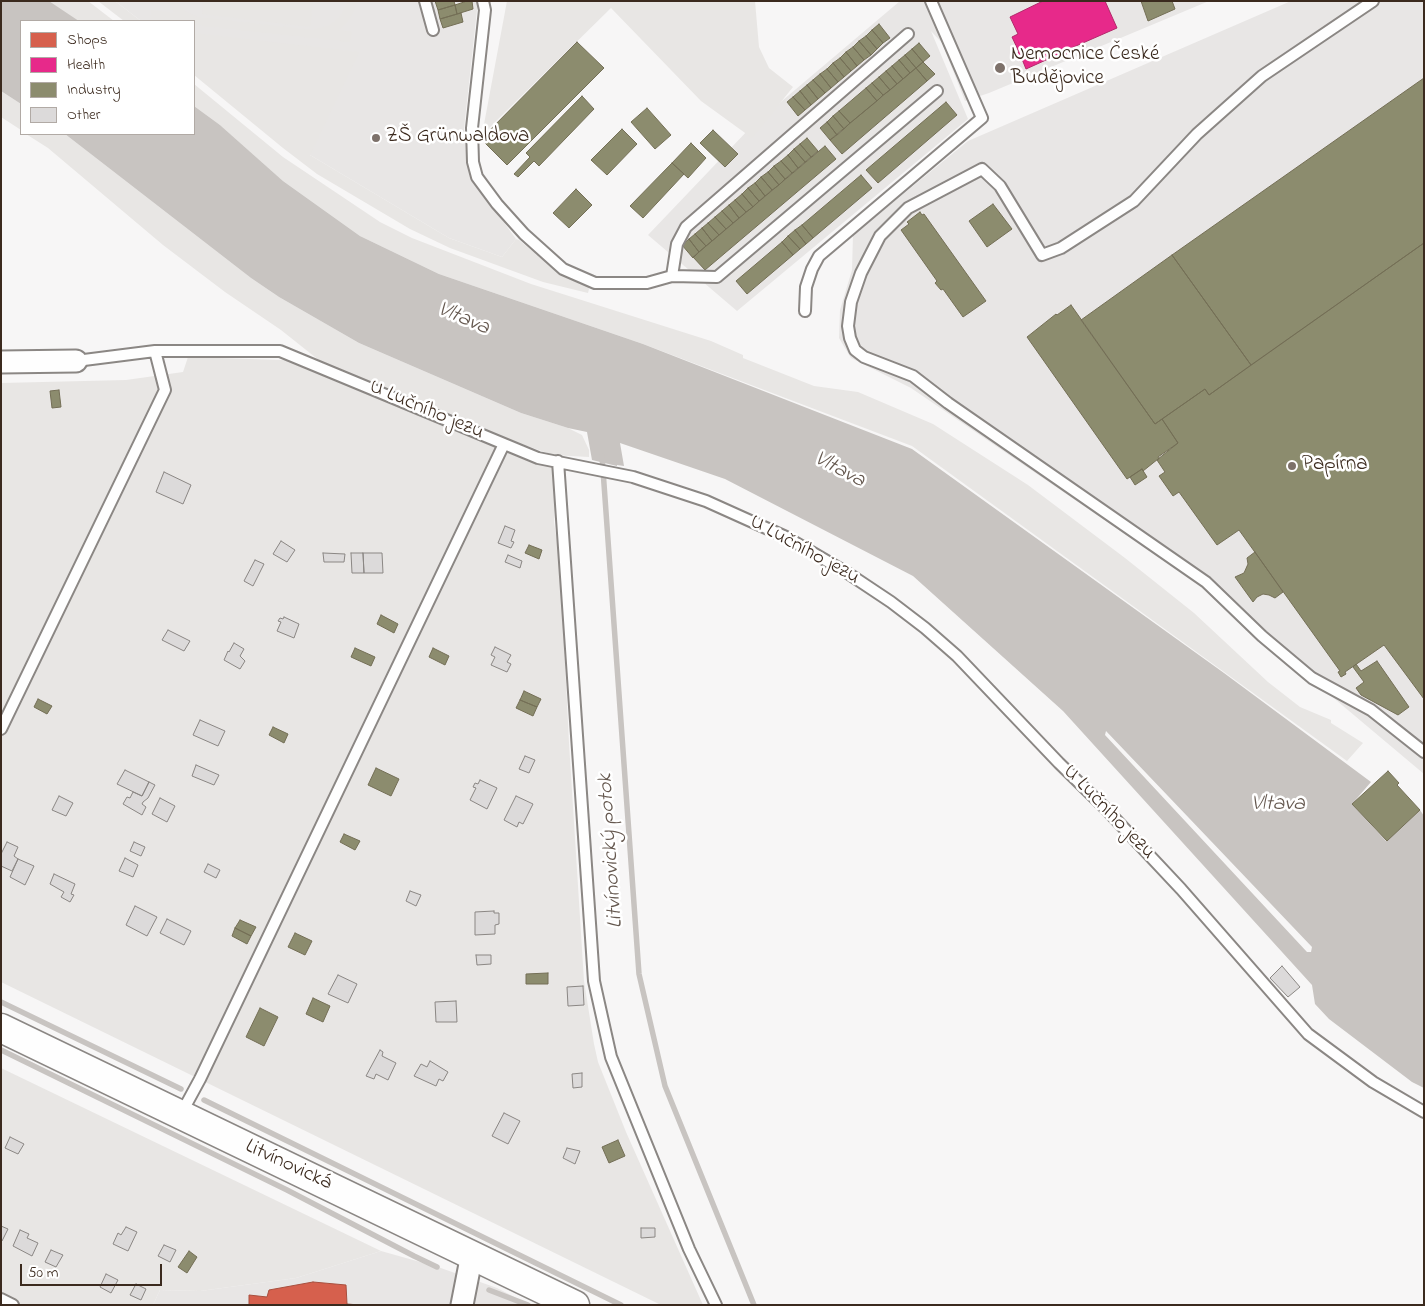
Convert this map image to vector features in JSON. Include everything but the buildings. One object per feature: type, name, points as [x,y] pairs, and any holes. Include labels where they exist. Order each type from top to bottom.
[{"type":"main road","name":"Litvínovická","points":[[1,1028],[575,1305]]},
{"type":"street","name":"U Lučního jezu","points":[[1,362],[76,361]]},
{"type":"street","points":[[462,1305],[472,1254]]},
{"type":"lane","points":[[425,1],[433,30]]},
{"type":"lane","points":[[483,1],[485,10],[472,128],[472,162],[477,177],[497,204],[524,234],[563,269],[595,283],[647,283],[672,276],[717,277],[937,91]]},
{"type":"lane","points":[[805,311],[806,287],[819,256],[982,118],[931,1]]},
{"type":"lane","points":[[1373,1],[1262,76],[1197,134],[1134,201],[1061,248],[1042,255],[1000,186],[982,169],[908,208],[880,236],[865,266],[851,302],[848,326],[855,350],[864,357],[914,376],[948,403],[1206,582],[1262,636],[1312,678],[1371,710],[1424,752]]},
{"type":"lane","points":[[672,276],[676,244],[686,227],[908,34]]},
{"type":"lane","name":"U Lučního jezu","points":[[76,361],[155,352],[280,351],[538,458],[632,477],[706,501],[786,537],[849,574],[891,602],[957,656],[1059,763],[1112,815],[1181,889],[1308,1034],[1373,1082],[1424,1112]]},
{"type":"lane","points":[[1,729],[165,390],[155,352]]},
{"type":"lane","points":[[180,1115],[200,1079],[504,444]]},
{"type":"lane","points":[[558,461],[594,981],[611,1057],[689,1249],[716,1305]]},
{"type":"lane","points":[[1,1299],[13,1305]]},
{"type":"shaded area","points":[[49,1],[88,1],[113,20],[78,20]]},
{"type":"shaded area","points":[[98,1],[115,1],[140,20],[123,20]]},
{"type":"shaded area","name":"ZŠ Grünwaldova","points":[[115,1],[478,1],[464,129],[470,176],[516,239],[502,257],[449,238],[310,155],[195,65],[195,20],[140,20]]},
{"type":"shaded area","points":[[167,1],[176,1],[185,11],[198,17],[313,30],[330,25],[339,18],[349,1],[357,1],[348,21],[338,30],[352,32],[350,42],[195,25],[195,20],[150,20],[151,10],[175,13]]},
{"type":"shaded area","points":[[203,1],[313,1],[310,27],[202,14]]},
{"type":"shaded area","points":[[507,1],[755,1],[759,47],[769,68],[793,87],[752,138],[701,101],[611,8],[482,135]]},
{"type":"shaded area","points":[[900,1],[1209,1],[989,93],[965,101],[942,43],[931,31],[968,119],[737,311],[648,235],[750,128]]},
{"type":"shaded area","points":[[1291,1],[1424,1],[1424,774],[1198,584],[911,388],[851,358],[839,338],[840,310],[852,270],[853,235],[968,141]]},
{"type":"shaded area","points":[[195,33],[359,52],[310,155],[449,238],[502,257],[516,239],[519,240],[542,259],[565,274],[590,285],[588,293],[543,282],[450,248],[410,229],[317,174],[195,76]]},
{"type":"shaded area","points":[[195,85],[283,157],[380,222],[412,238],[531,284],[711,341],[743,355],[743,358],[814,386],[858,392],[933,424],[1028,485],[1125,558],[1194,613],[1268,682],[1300,707],[1331,720],[1331,723],[1363,743],[1347,761],[912,446],[643,344],[439,274],[360,236],[283,181],[220,125],[195,107]]},
{"type":"shaded area","points":[[1,91],[20,103],[20,129],[1,117]]},
{"type":"shaded area","points":[[28,135],[66,135],[251,278],[279,297],[359,343],[521,413],[568,428],[582,435],[589,450],[589,457],[553,455],[504,438],[325,365],[281,330],[225,292],[163,245],[48,148]]},
{"type":"shaded area","points":[[188,357],[301,359],[558,461],[554,522],[560,562],[584,981],[594,1044],[598,1062],[626,1132],[703,1305],[661,1305],[1,982],[1,383],[126,380],[183,372]]},
{"type":"shaded area","points":[[1,1068],[381,1251],[296,1278],[200,1291],[160,1290],[153,1305],[1,1305]]},
{"type":"shaded area","points":[[381,1251],[438,1267],[497,1288],[530,1305],[153,1305],[160,1290],[200,1291],[296,1278]]},
{"type":"water","points":[[1,1],[49,1],[78,20],[20,20],[20,103],[1,91]]},
{"type":"water","name":"Vltava","points":[[195,107],[220,125],[283,181],[360,236],[439,274],[643,344],[912,449],[1224,673],[1371,782],[1352,804],[1386,841],[1420,810],[1424,816],[1424,1088],[1412,1082],[1329,1019],[1315,1004],[1312,985],[1063,711],[913,576],[725,479],[620,443],[624,466],[592,460],[587,432],[521,413],[359,343],[279,297],[251,278],[66,135],[195,135]],"holes":[[[1106,731],[1312,947],[1311,952],[1307,952],[1105,735]]]},
{"type":"waterway","name":"Litvínovický potok","points":[[602,456],[639,974],[665,1086],[754,1305]]},
{"type":"waterway","points":[[1,1002],[181,1089]]},
{"type":"waterway","points":[[1,1050],[287,1190],[437,1267]]},
{"type":"waterway","points":[[204,1100],[621,1305]]},
{"type":"waterway","points":[[489,1290],[528,1305]]},
{"type":"place","name":"Nemocnice České Budějovice","points":[[1000,68]]},
{"type":"place","name":"ZŠ Grünwaldova","points":[[376,138]]},
{"type":"place","name":"Papírna","points":[[1292,466]]}]
